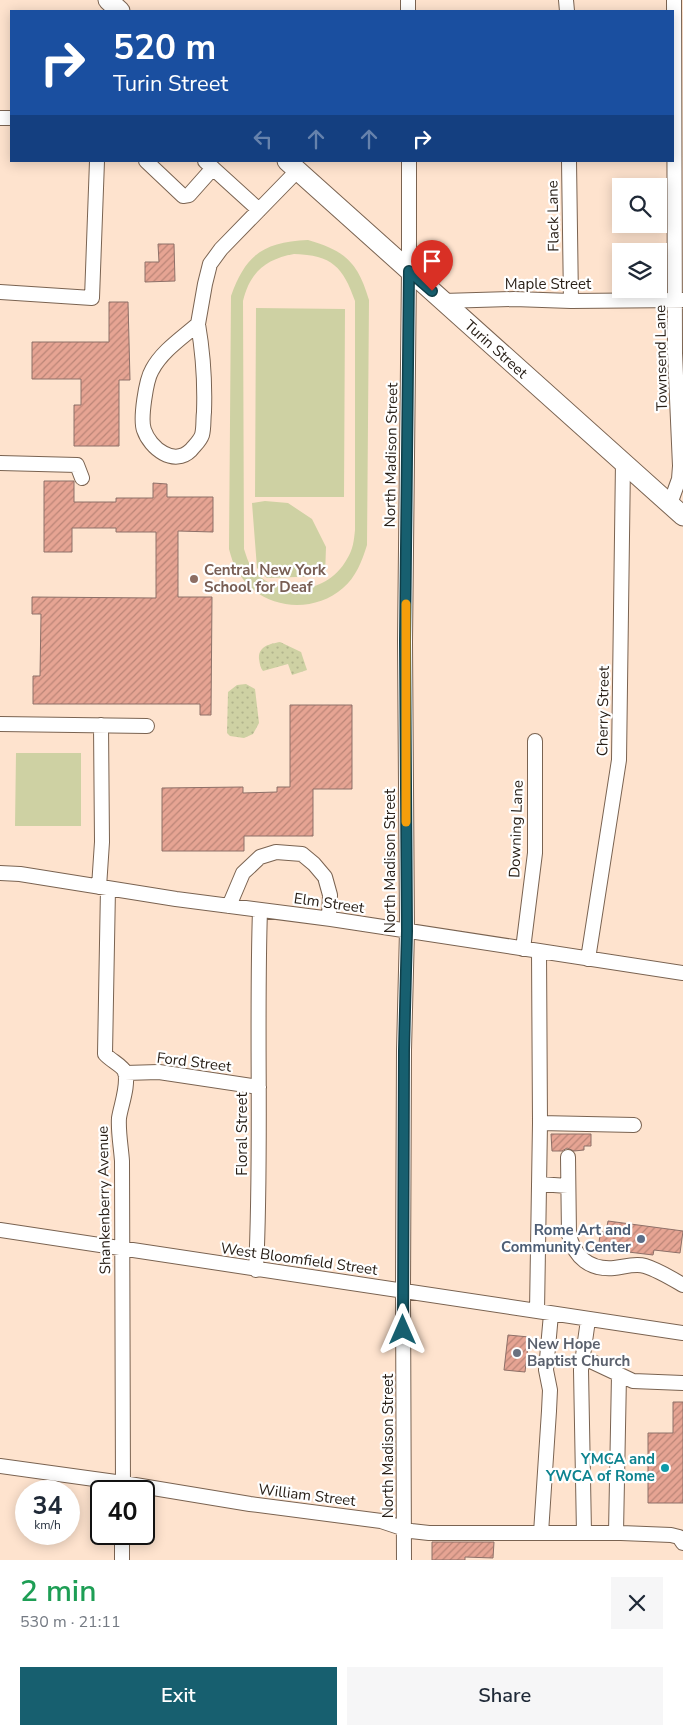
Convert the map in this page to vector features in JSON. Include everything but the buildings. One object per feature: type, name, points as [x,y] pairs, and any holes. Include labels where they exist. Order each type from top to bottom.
[{"type":"main road","points":[[108,0],[119,10]]},
{"type":"main road","name":"Turin Street","points":[[292,166],[677,510]]},
{"type":"street","name":"Townsend Lane","points":[[674,0],[674,140],[679,300],[675,353],[680,466],[677,510]]},
{"type":"street","points":[[0,292],[92,298],[97,162]]},
{"type":"street","points":[[147,162],[183,196],[189,195],[209,165],[259,210]]},
{"type":"street","name":"North Madison Street","points":[[404,1560],[403,1290],[404,1059],[407,931],[405,632],[409,271],[408,162]]},
{"type":"street","name":"Flack Lane","points":[[569,162],[571,301]]},
{"type":"street","points":[[198,324],[169,348],[152,370],[145,388],[143,428],[156,449],[164,454],[176,457],[187,454],[200,441],[203,434],[202,350],[198,324],[210,264],[221,249],[259,210],[292,166]]},
{"type":"street","name":"Maple Street","points":[[443,301],[514,299],[571,301],[679,300]]},
{"type":"street","name":"Cherry Street","points":[[588,959],[619,760],[623,462]]},
{"type":"street","points":[[0,463],[77,465],[82,478]]},
{"type":"street","points":[[0,724],[147,726]]},
{"type":"street","points":[[101,725],[105,1054],[122,1068],[125,1073]]},
{"type":"street","name":"Downing Lane","points":[[523,949],[534,853],[535,741]]},
{"type":"street","points":[[229,906],[243,873],[260,857],[276,852],[302,854],[314,864],[324,877],[330,895],[328,918]]},
{"type":"street","name":"Elm Street","points":[[0,873],[20,874],[229,906],[328,918],[683,973]]},
{"type":"street","name":"Floral Street","points":[[256,1270],[258,1226],[258,968],[260,910]]},
{"type":"street","points":[[539,951],[539,1184],[546,1370],[550,1390],[541,1533]]},
{"type":"street","name":"Ford Street","points":[[125,1073],[159,1072],[259,1087]]},
{"type":"street","name":"Shankenberry Avenue","points":[[123,1480],[122,1161],[119,1119],[124,1098],[125,1073]]},
{"type":"street","points":[[540,1124],[634,1125]]},
{"type":"street","points":[[568,1158],[568,1235],[572,1247],[578,1256],[588,1264],[599,1267],[644,1266],[683,1285]]},
{"type":"street","points":[[539,1184],[568,1186]]},
{"type":"street","name":"West Bloomfield Street","points":[[0,1230],[121,1250],[403,1290],[588,1320],[683,1333]]},
{"type":"street","points":[[584,1533],[582,1357],[588,1320]]},
{"type":"street","points":[[582,1357],[633,1381],[683,1384]]},
{"type":"street","points":[[616,1533],[619,1374]]},
{"type":"street","name":"William Street","points":[[0,1466],[90,1481]]},
{"type":"street","name":"William Street","points":[[155,1491],[381,1521],[404,1527],[411,1531],[429,1533],[616,1533],[671,1535],[679,1537],[683,1543]]},
{"type":"street","points":[[122,1545],[122,1560]]},
{"type":"green space","points":[[308,240],[321,244],[349,260],[365,287],[369,300],[367,545],[361,563],[348,584],[330,597],[301,605],[271,600],[258,593],[246,583],[237,570],[229,549],[231,296],[243,270],[250,260],[268,248],[293,241]],"holes":[[[294,254],[327,260],[334,265],[346,279],[355,301],[355,530],[351,552],[339,570],[329,579],[317,585],[292,589],[279,587],[267,582],[256,573],[250,565],[244,549],[243,301],[250,282],[267,263],[284,256]]]},
{"type":"green space","points":[[256,308],[345,309],[344,497],[255,497]]},
{"type":"green space","points":[[265,501],[288,503],[312,519],[326,547],[325,576],[267,578],[257,568],[252,503]]},
{"type":"green space","points":[[280,642],[301,652],[307,670],[292,675],[288,664],[263,671],[259,659],[260,651],[265,646]]},
{"type":"green space","points":[[246,684],[255,689],[259,723],[253,734],[244,738],[230,736],[227,733],[228,692],[237,685]]},
{"type":"green space","points":[[16,753],[81,753],[81,826],[15,826]]},
{"type":"slow traffic","points":[[406,604],[406,822]]},
{"type":"place","name":"Central New York School for Deaf","points":[[194,579]]},
{"type":"place","name":"Rome Art and Community Center","points":[[641,1239]]},
{"type":"place","name":"New Hope Baptist Church","points":[[517,1353]]},
{"type":"place","name":"YMCA and YWCA of Rome","points":[[665,1468]]},
{"type":"route","points":[[403,1330],[404,1050],[407,931],[405,642],[409,271],[432,291]]}]
